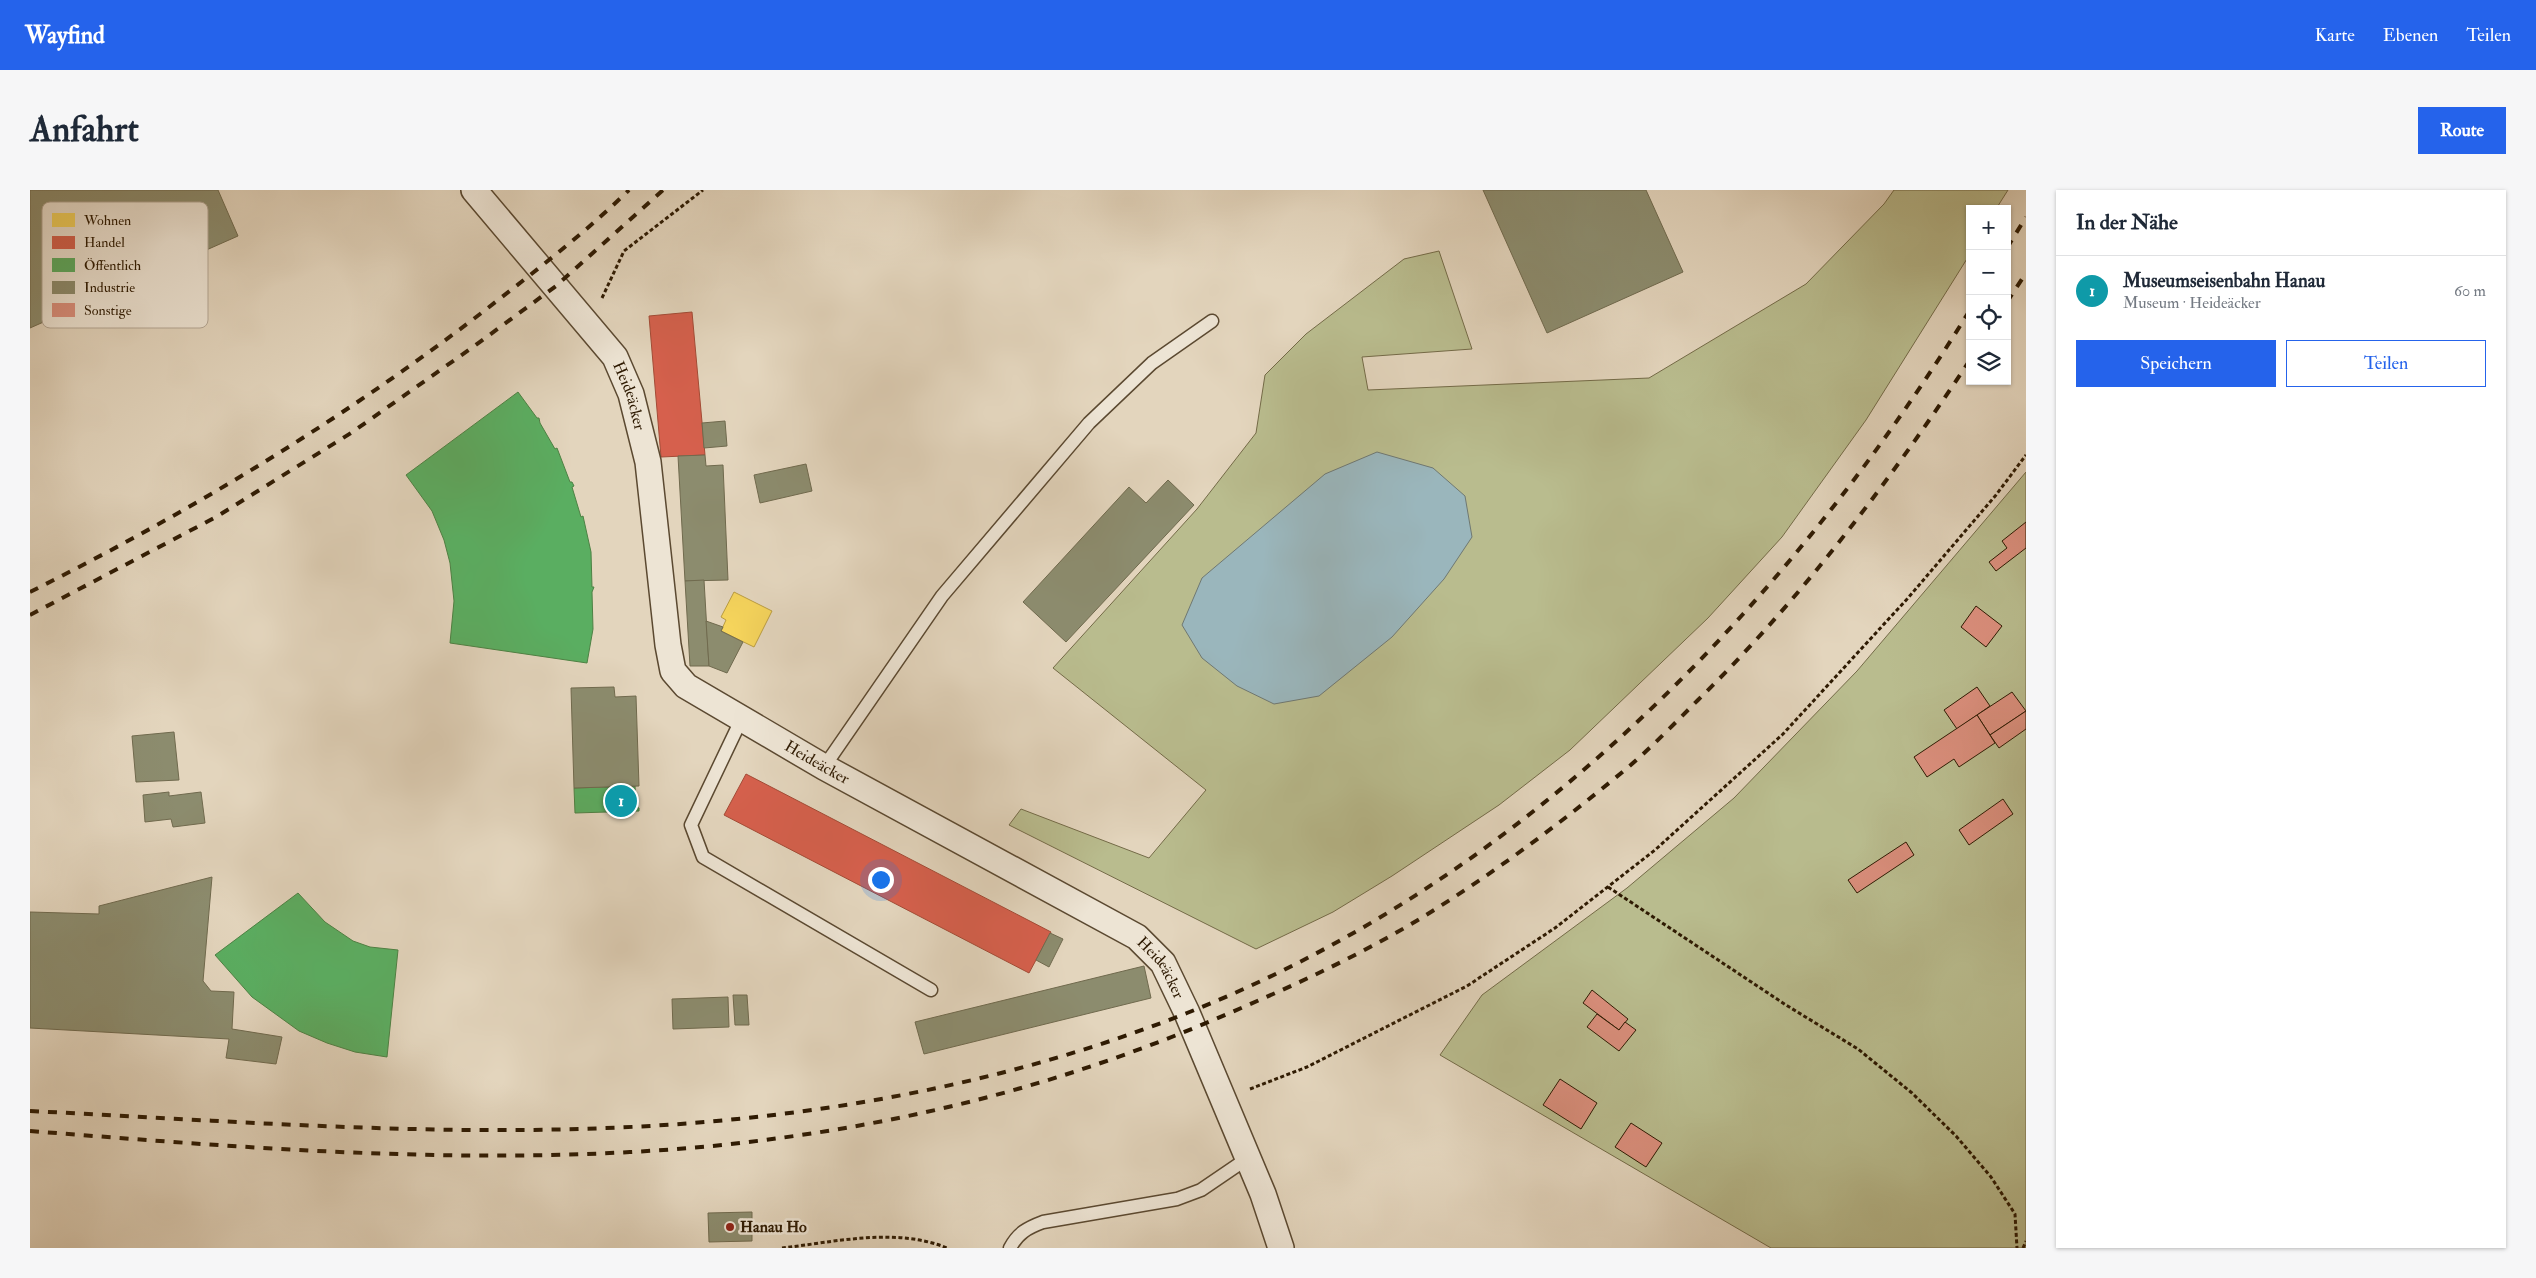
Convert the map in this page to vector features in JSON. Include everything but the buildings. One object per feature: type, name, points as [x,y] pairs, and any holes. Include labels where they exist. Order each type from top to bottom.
[{"type":"street","name":"Heideäcker","points":[[474,190],[590,324],[615,357],[625,379],[631,394],[648,462],[668,645],[674,671],[686,686],[824,767],[1137,937],[1163,963],[1224,1099],[1281,1248]]},
{"type":"lane","points":[[824,767],[942,596],[1088,423],[1152,363],[1212,321]]},
{"type":"lane","points":[[742,718],[691,825],[704,857],[931,990]]},
{"type":"lane","points":[[1010,1248],[1016,1237],[1025,1228],[1043,1222],[1177,1198],[1201,1190],[1248,1158]]},
{"type":"path","points":[[590,324],[624,251],[703,190]]},
{"type":"path","points":[[1224,1099],[1307,1067],[1467,986],[1555,928],[1655,850],[1783,734],[1908,598],[1996,495],[2026,455]]},
{"type":"path","points":[[1608,887],[1786,1005],[1858,1049],[1912,1093],[1956,1136],[1991,1178],[2014,1214],[2017,1248]]},
{"type":"path","points":[[782,1248],[891,1236],[937,1244],[947,1248]]},
{"type":"path","points":[[2023,1248],[2026,1241]]},
{"type":"green space","points":[[1894,190],[2008,190],[1999,205],[1966,205],[1966,260],[1866,420],[1782,537],[1708,618],[1570,750],[1499,805],[1392,876],[1333,912],[1256,949],[1009,825],[1021,809],[1149,858],[1206,790],[1053,668],[1197,509],[1256,433],[1265,375],[1306,334],[1404,259],[1439,251],[1472,349],[1362,357],[1368,390],[1649,378],[1806,284],[1884,204]]},
{"type":"green space","points":[[2026,472],[2026,1248],[1771,1248],[1440,1055],[1482,995],[1627,888],[1734,798],[1857,671]]},
{"type":"water","points":[[1377,452],[1433,468],[1465,496],[1472,537],[1444,579],[1392,637],[1319,696],[1274,704],[1237,686],[1202,658],[1182,625],[1202,578],[1325,474]]},
{"type":"railway","points":[[30,592],[207,497],[376,390],[521,282],[577,237],[629,190]]},
{"type":"railway","points":[[30,615],[216,517],[351,433],[556,286],[663,190]]},
{"type":"railway","points":[[2011,241],[2026,217]]},
{"type":"railway","points":[[2011,296],[2026,273]]},
{"type":"railway","points":[[30,1111],[368,1128],[452,1130],[537,1130],[705,1122],[828,1108],[950,1085],[1070,1054],[1129,1035],[1187,1013],[1309,957],[1424,890],[1532,812],[1634,725],[1729,630],[1816,528],[1897,421],[1966,316]]},
{"type":"railway","points":[[30,1131],[289,1149],[462,1155],[636,1152],[722,1145],[859,1126],[991,1096],[1119,1057],[1183,1032],[1313,976],[1418,920],[1472,886],[1524,849],[1576,810],[1645,753],[1773,621],[1843,538],[1908,450],[1966,366]]},
{"type":"place","name":"Museumseisenbahn Hanau","points":[[621,801]]},
{"type":"place","name":"Hanau Ho","points":[[730,1227]]}]
